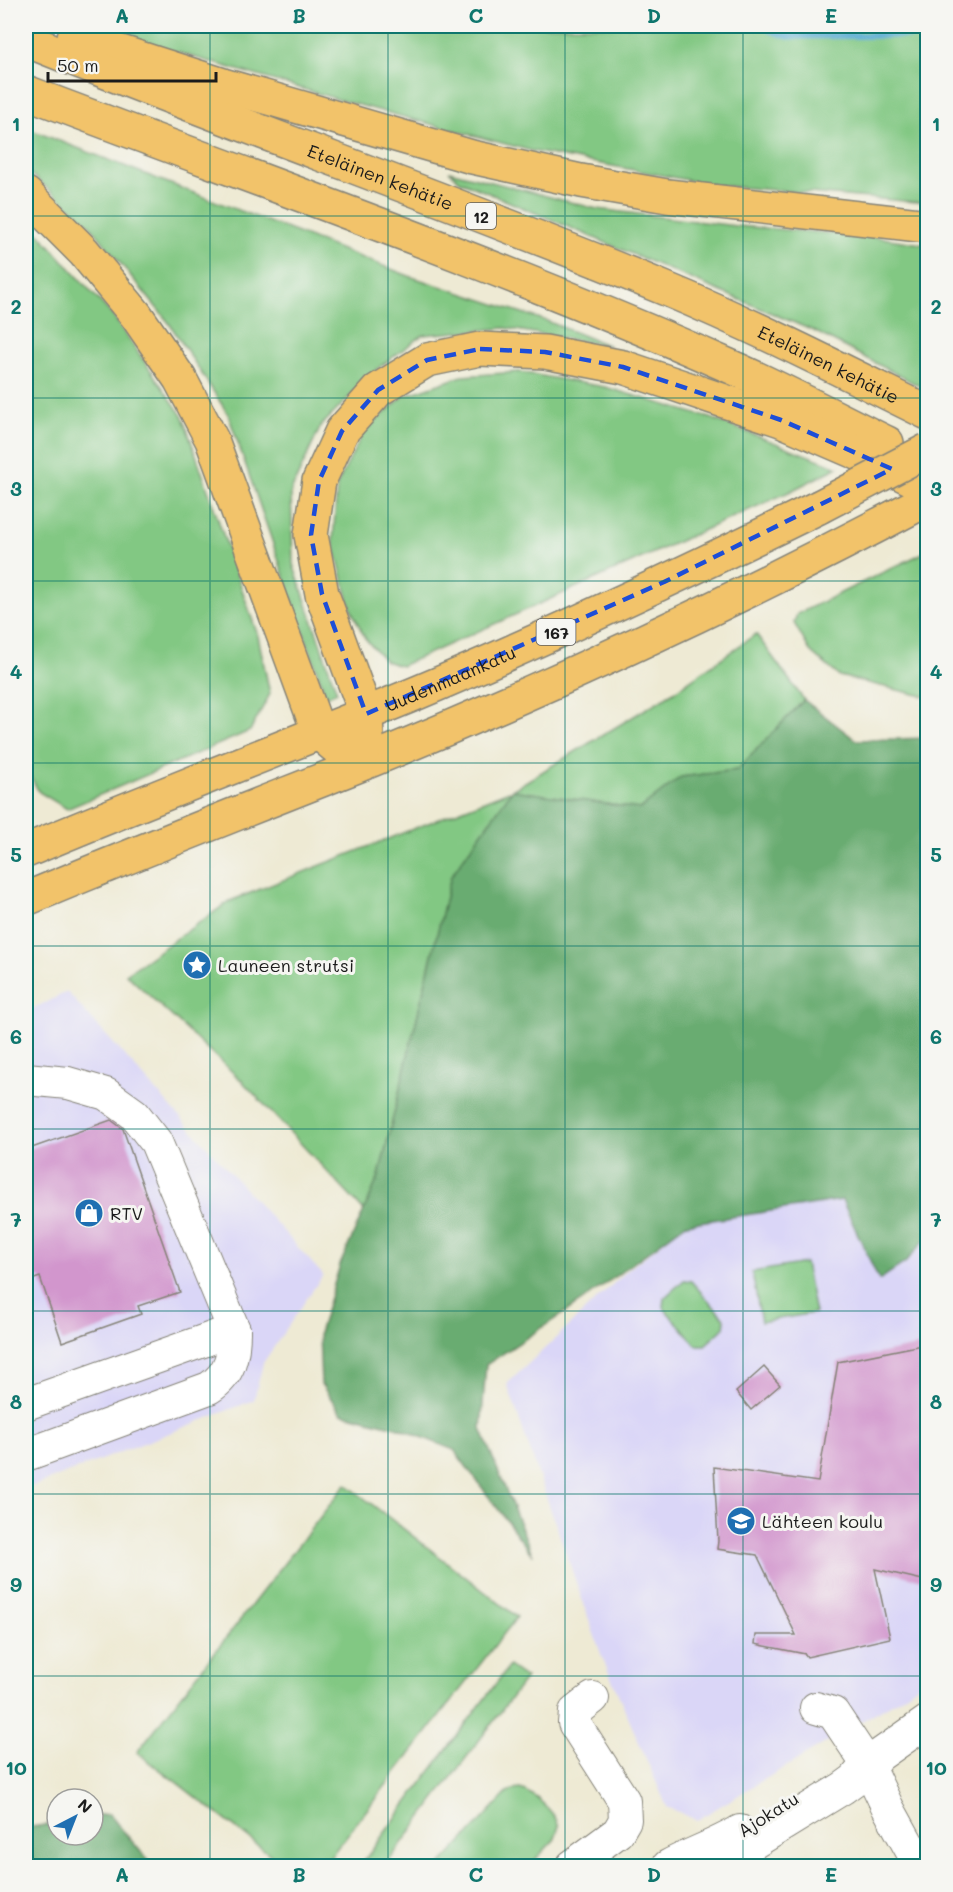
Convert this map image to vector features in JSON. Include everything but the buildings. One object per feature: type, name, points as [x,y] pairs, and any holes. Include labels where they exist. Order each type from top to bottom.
[{"type":"main road","points":[[46,26],[90,43],[223,86],[472,157],[581,181],[667,196],[927,226]]},
{"type":"main road","name":"Eteläinen kehätie","points":[[26,40],[668,290],[801,350],[927,413]]},
{"type":"main road","points":[[26,92],[475,261],[618,318],[730,366],[906,452],[927,465]]},
{"type":"main road","points":[[26,194],[84,252],[136,315],[180,379],[212,440],[319,733],[357,765]]},
{"type":"main road","points":[[357,765],[366,739],[366,714],[322,594],[311,535],[319,481],[342,431],[378,390],[427,360],[480,350],[534,351],[623,367],[781,420],[876,461],[927,487]]},
{"type":"main road","name":"Uudenmaankatu","points":[[26,851],[366,714],[558,631],[819,507],[927,450]]},
{"type":"main road","points":[[26,899],[121,858],[357,765],[612,654],[865,533],[927,499]]},
{"type":"street","points":[[26,1080],[68,1083],[106,1094],[134,1114],[156,1142],[234,1330],[234,1352],[229,1367],[220,1381],[209,1388],[26,1455]]},
{"type":"street","points":[[26,1404],[234,1330]]},
{"type":"street","points":[[572,1866],[618,1832],[625,1820],[624,1801],[574,1723],[575,1712],[593,1698]]},
{"type":"street","points":[[816,1708],[833,1713],[867,1764],[888,1808],[921,1866]]},
{"type":"street","name":"Ajokatu","points":[[716,1866],[843,1788],[854,1780],[867,1764],[927,1721]]},
{"type":"street","name":"Ajokatu","points":[[668,1866],[720,1843],[846,1766],[867,1764]]},
{"type":"highlighted area","points":[[480,349],[545,352],[623,367],[781,420],[892,469],[664,582],[366,714],[322,594],[311,535],[319,481],[342,431],[378,390],[427,360]]},
{"type":"shaded area","points":[[67,992],[323,1275],[263,1363],[254,1400],[26,1489],[26,1012]]},
{"type":"shaded area","name":"Lähteen koulu","points":[[843,1200],[906,1262],[924,1240],[927,1241],[927,1679],[897,1700],[697,1820],[667,1807],[602,1657],[507,1384],[629,1269],[686,1224]]},
{"type":"green space","points":[[87,26],[927,26],[927,203],[714,185],[532,151],[344,101]]},
{"type":"green space","points":[[26,128],[409,276],[544,320],[610,346],[505,328],[423,335],[377,369],[321,426],[291,491],[293,564],[337,692],[326,697],[228,414],[169,323],[87,222],[26,170]]},
{"type":"green space","points":[[449,171],[597,209],[736,226],[870,236],[927,245],[927,390],[816,332],[460,181]]},
{"type":"green space","points":[[26,219],[113,316],[183,417],[258,636],[270,694],[250,731],[67,809],[39,792],[26,768]]},
{"type":"green space","points":[[519,372],[605,387],[713,419],[838,467],[789,492],[401,666],[385,661],[365,638],[351,609],[333,542],[337,485],[364,431],[404,396],[462,376]]},
{"type":"green space","points":[[927,551],[927,697],[839,676],[810,651],[794,623],[797,614]]},
{"type":"green space","points":[[756,634],[804,700],[737,770],[681,777],[640,809],[512,790],[672,693]]},
{"type":"green space","points":[[804,700],[856,740],[927,738],[927,1241],[924,1241],[906,1262],[879,1280],[842,1200],[686,1224],[582,1301],[486,1365],[481,1429],[533,1556],[454,1450],[399,1428],[341,1413],[321,1384],[319,1333],[340,1265],[379,1176],[451,876],[512,790],[640,809],[681,777],[737,770]]},
{"type":"green space","points":[[512,790],[451,876],[379,1176],[364,1211],[242,1081],[126,974],[230,901]]},
{"type":"green space","points":[[805,1263],[815,1313],[761,1322],[752,1272]]},
{"type":"green space","points":[[684,1280],[691,1281],[725,1319],[724,1328],[705,1345],[696,1345],[663,1307],[664,1298]]},
{"type":"green space","points":[[346,1484],[517,1617],[323,1866],[285,1866],[137,1752]]},
{"type":"green space","points":[[509,1666],[526,1678],[385,1866],[360,1866]]},
{"type":"green space","points":[[520,1789],[531,1794],[543,1804],[559,1826],[554,1840],[529,1866],[439,1866],[507,1793]]},
{"type":"green space","points":[[105,1814],[109,1814],[153,1866],[26,1866],[26,1828],[45,1825],[45,1847],[105,1847]]},
{"type":"waterway","points":[[765,26],[788,36],[928,35]]},
{"type":"place","name":"Launeen strutsi","points":[[197,965]]},
{"type":"place","name":"RTV","points":[[89,1213]]},
{"type":"place","name":"Lähteen koulu","points":[[741,1521]]}]
